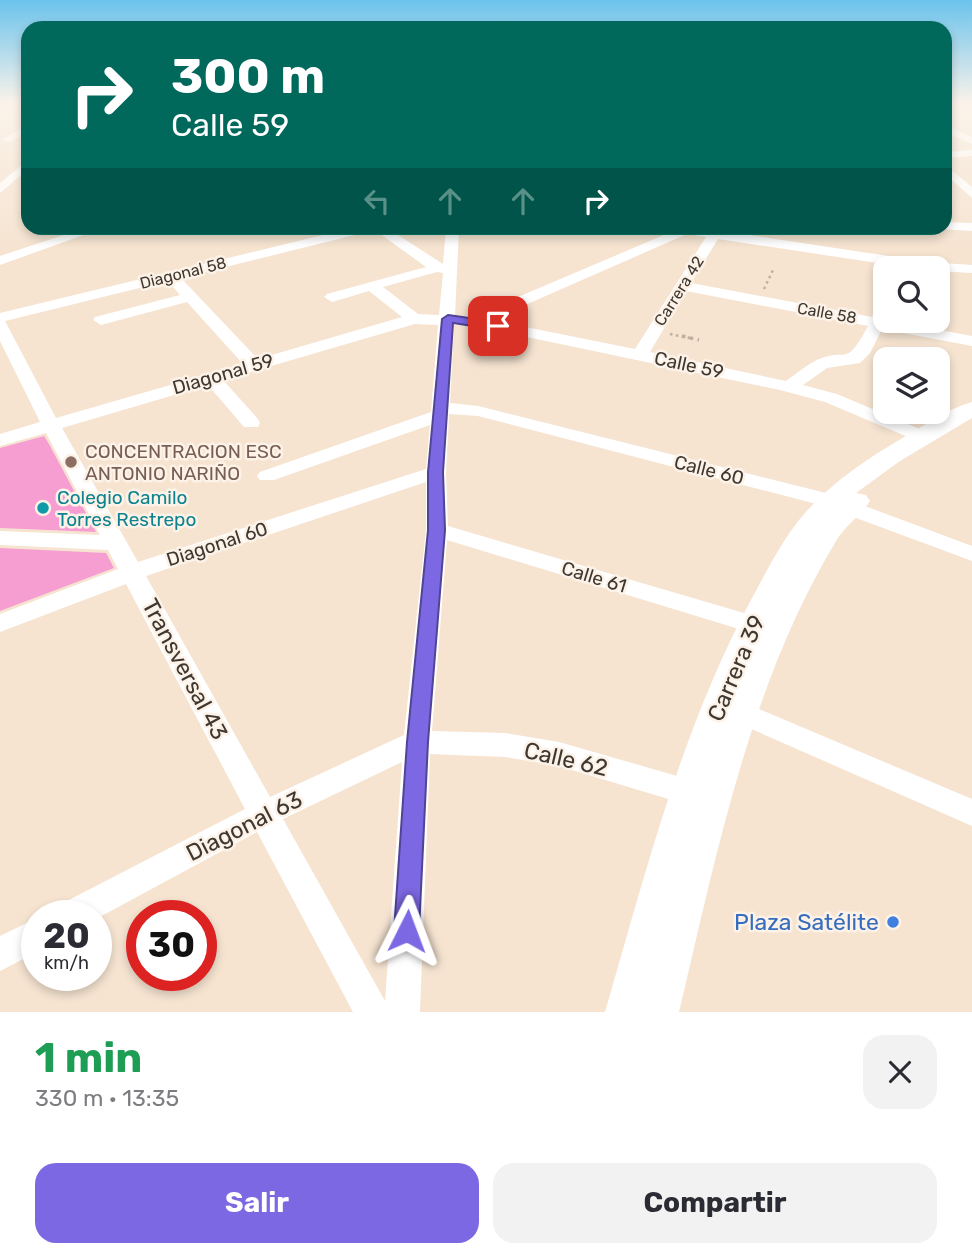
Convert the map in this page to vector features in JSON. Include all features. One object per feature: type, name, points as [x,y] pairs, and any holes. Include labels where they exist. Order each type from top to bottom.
[{"type":"main road","name":"Carrera 39","points":[[650,1005],[700,796],[752,624],[803,534],[922,437],[972,409]]},
{"type":"main road","name":"Carrera 39","points":[[700,796],[740,712],[773,630],[840,504],[972,430]]},
{"type":"street","points":[[952,154],[972,153]]},
{"type":"street","points":[[0,189],[21,170]]},
{"type":"street","points":[[952,172],[967,182],[972,194]]},
{"type":"street","points":[[952,226],[972,227]]},
{"type":"street","points":[[0,261],[72,235]]},
{"type":"street","points":[[300,235],[310,242]]},
{"type":"street","name":"Diagonal 58","points":[[0,318],[338,235]]},
{"type":"street","points":[[390,235],[444,269]]},
{"type":"street","points":[[402,1012],[417,742],[437,530],[436,472],[448,319],[444,269],[451,235]]},
{"type":"street","points":[[475,321],[674,235]]},
{"type":"street","name":"Carrera 42","points":[[640,355],[714,235]]},
{"type":"street","points":[[743,235],[873,261]]},
{"type":"street","points":[[950,268],[972,269]]},
{"type":"street","points":[[332,297],[444,269]]},
{"type":"street","points":[[171,276],[253,364]]},
{"type":"street","points":[[372,286],[414,319]]},
{"type":"street","name":"Calle 58","points":[[681,286],[873,321]]},
{"type":"street","points":[[101,320],[190,297]]},
{"type":"street","name":"Diagonal 59","points":[[0,440],[414,319],[448,319]]},
{"type":"street","name":"Calle 59","points":[[448,319],[475,321],[789,387],[831,398],[922,437]]},
{"type":"street","name":"Transversal 43","points":[[0,325],[51,425],[372,1012]]},
{"type":"street","points":[[789,387],[822,364],[854,359],[862,354],[873,332]]},
{"type":"street","name":"Calle 58","points":[[932,333],[972,341]]},
{"type":"street","points":[[211,377],[251,423]]},
{"type":"street","points":[[267,475],[440,411]]},
{"type":"street","name":"Calle 60","points":[[440,411],[478,411],[840,504],[972,554]]},
{"type":"street","name":"Diagonal 60","points":[[0,623],[133,572],[436,472]]},
{"type":"street","name":"Calle 61","points":[[437,530],[752,624]]},
{"type":"street","points":[[0,538],[117,543]]},
{"type":"street","points":[[740,712],[972,813]]},
{"type":"street","name":"Calle 62","points":[[417,742],[505,745],[559,754],[700,796]]},
{"type":"street","name":"Diagonal 63","points":[[100,900],[263,814],[417,742]]},
{"type":"street","points":[[0,954],[21,943]]},
{"type":"path","points":[[759,300],[774,268]]},
{"type":"path","points":[[654,331],[699,340]]},
{"type":"building","points":[[44,436],[96,532],[0,528],[0,448]]},
{"type":"building","points":[[0,548],[106,553],[114,568],[0,611]]},
{"type":"place","name":"CONCENTRACION ESC ANTONIO NARIÑO","points":[[71,462]]},
{"type":"place","name":"Colegio Camilo Torres Restrepo","points":[[43,508]]},
{"type":"place","name":"Plaza Satélite","points":[[893,922]]},
{"type":"route","points":[[407,931],[417,742],[437,530],[436,472],[448,319],[498,326]]}]
